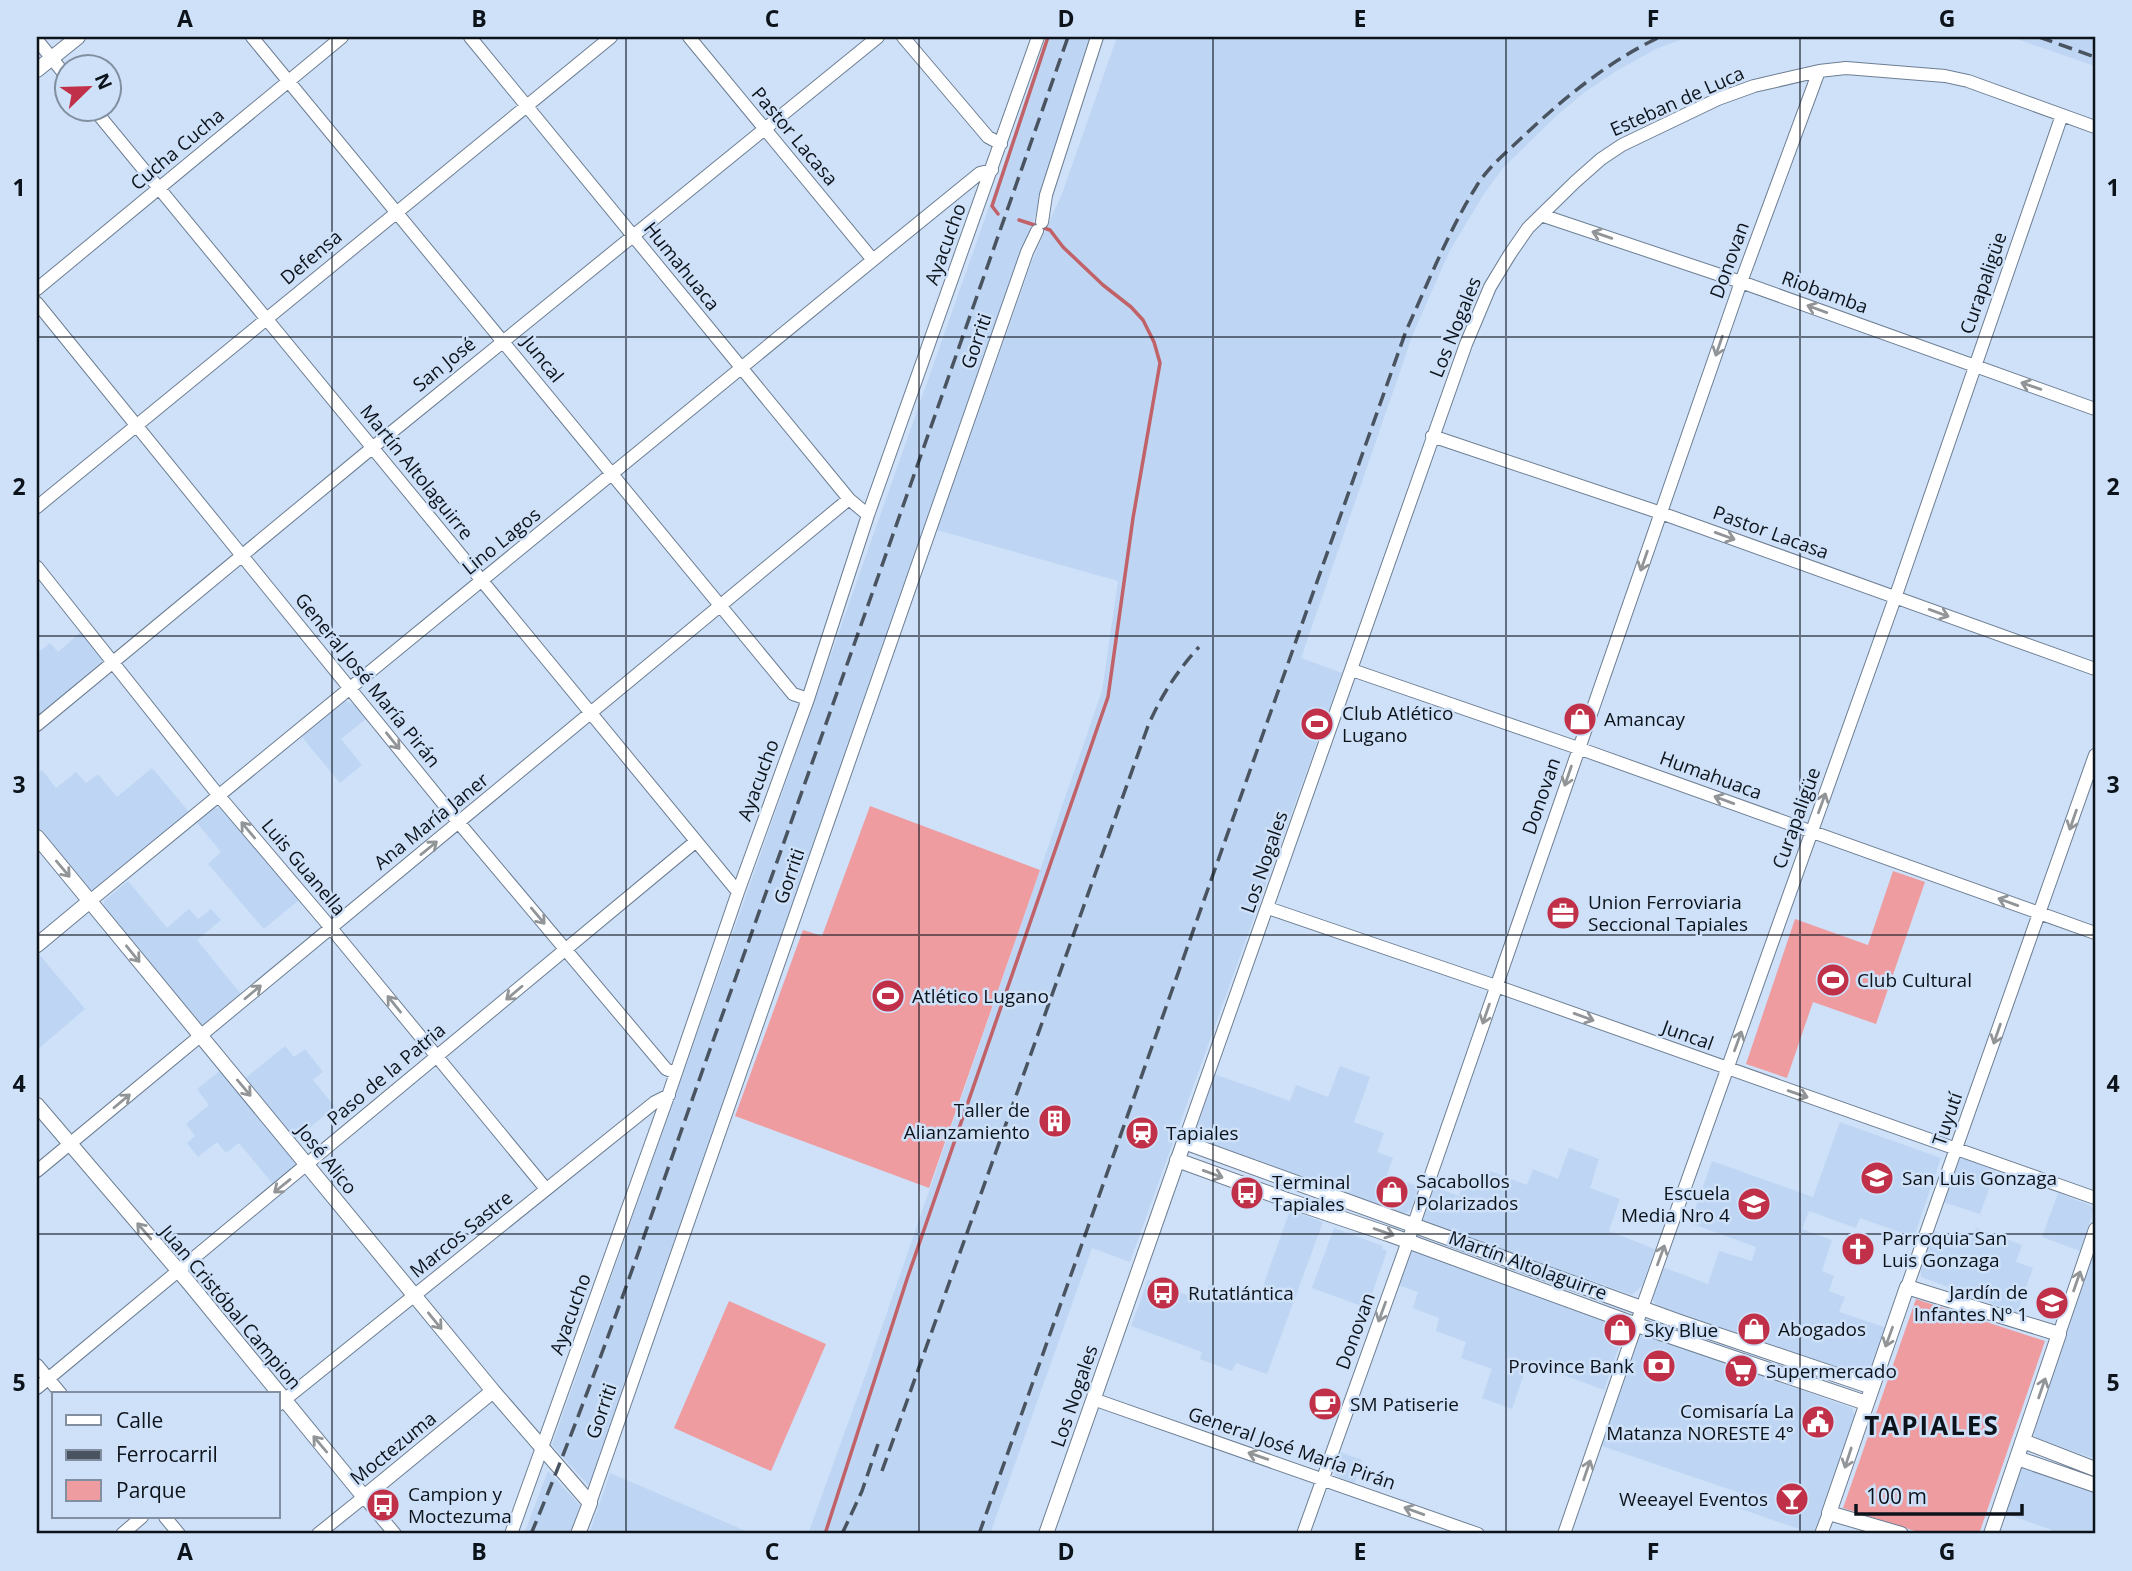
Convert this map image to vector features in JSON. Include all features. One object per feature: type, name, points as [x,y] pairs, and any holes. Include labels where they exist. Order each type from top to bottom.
[{"type":"street","points":[[59,52],[78,37]]},
{"type":"street","name":"Juncal","points":[[251,37],[793,694],[807,699]]},
{"type":"street","name":"Cucha Cucha","points":[[37,289],[342,37]]},
{"type":"street","name":"Humahuaca","points":[[470,37],[849,499],[868,515]]},
{"type":"street","name":"Defensa","points":[[37,507],[611,37]]},
{"type":"street","name":"Pastor Lacasa","points":[[689,37],[873,260]]},
{"type":"street","name":"San José","points":[[37,725],[372,448],[878,37]]},
{"type":"street","points":[[903,37],[988,137],[1001,144]]},
{"type":"street","name":"Ayacucho","points":[[511,1534],[669,1095],[868,515],[1038,37]]},
{"type":"street","name":"Gorriti","points":[[578,1534],[1027,251],[1039,226],[1046,195],[1097,37]]},
{"type":"street","points":[[37,40],[52,58],[37,70]]},
{"type":"street","name":"Esteban de Luca","points":[[1541,215],[1601,159],[1622,145],[1718,99],[1754,86],[1819,71],[1846,68],[1945,76],[1968,81],[2095,127]]},
{"type":"street","name":"Donovan","points":[[1303,1534],[1408,1241],[1741,282],[1819,71]]},
{"type":"street","name":"Curapaligüe","points":[[1564,1534],[1895,598],[2062,115]]},
{"type":"street","name":"Martín Altolaguirre","points":[[104,122],[738,892]]},
{"type":"street","name":"Lino Lagos","points":[[37,945],[980,173],[992,170]]},
{"type":"street","name":"Riobamba","points":[[1541,215],[1741,282],[2095,409]]},
{"type":"street","name":"Los Nogales","points":[[1046,1534],[1466,344],[1490,287],[1510,254],[1541,215]]},
{"type":"street","name":"General José María Pirán","points":[[37,303],[459,823],[666,1069],[676,1073]]},
{"type":"street","name":"Pastor Lacasa","points":[[1433,436],[1661,513],[2095,669]]},
{"type":"street","name":"Ana María Janer","points":[[37,1171],[849,499]]},
{"type":"street","name":"Luis Guanella","points":[[37,567],[219,796],[545,1189]]},
{"type":"street","name":"Humahuaca","points":[[1352,670],[2095,933]]},
{"type":"street","name":"Tuyutí","points":[[1821,1534],[2095,755]]},
{"type":"street","name":"José Alico","points":[[37,837],[493,1391],[590,1503]]},
{"type":"street","name":"Paso de la Patria","points":[[37,1388],[695,842]]},
{"type":"street","name":"Juncal","points":[[1268,908],[2095,1198]]},
{"type":"street","name":"Marcos Sastre","points":[[281,1403],[545,1189],[655,1102],[669,1095]]},
{"type":"street","name":"Juan Cristóbal Campion","points":[[37,1105],[178,1271],[272,1392]]},
{"type":"street","name":"Martín Altolaguirre","points":[[1184,1142],[1642,1308],[1872,1387]]},
{"type":"street","name":"Martín Altolaguirre","points":[[1177,1160],[1637,1325],[1866,1403]]},
{"type":"street","points":[[1991,1534],[2095,1229]]},
{"type":"street","points":[[1908,1287],[2059,1334]]},
{"type":"street","points":[[37,1365],[59,1392]]},
{"type":"street","name":"Moctezuma","points":[[318,1534],[493,1391]]},
{"type":"street","name":"General José María Pirán","points":[[1093,1399],[1478,1534]]},
{"type":"street","name":"Juan Cristóbal Campion","points":[[281,1403],[395,1534]]},
{"type":"street","points":[[2017,1458],[2091,1484],[2094,1469],[2023,1441]]},
{"type":"street","points":[[1829,1513],[1901,1534]]},
{"type":"street","points":[[122,1534],[141,1518]]},
{"type":"street","points":[[166,1518],[179,1534]]},
{"type":"shaded area","points":[[1049,37],[1098,37],[589,1486],[552,1445]]},
{"type":"shaded area","points":[[1117,37],[1688,37],[1656,49],[1618,70],[1556,116],[1504,167],[1450,250],[1413,334],[1301,658],[1342,673],[1130,1262],[1092,1248],[990,1534],[808,1534],[1102,691],[1118,581],[937,530],[1032,261],[1063,191]]},
{"type":"shaded area","points":[[2011,37],[2095,37],[2095,66]]},
{"type":"shaded area","points":[[81,632],[101,656],[102,661],[37,718],[37,653],[50,643],[58,652]]},
{"type":"shaded area","points":[[345,701],[355,705],[367,718],[341,739],[362,765],[340,783],[302,737]]},
{"type":"shaded area","points":[[152,768],[189,812],[95,890],[86,889],[37,828],[37,774],[42,770],[56,788],[76,772],[86,783],[98,774],[117,797]]},
{"type":"shaded area","points":[[220,807],[299,900],[264,929],[208,864],[221,852],[197,823],[213,809]]},
{"type":"shaded area","points":[[128,881],[167,928],[189,909],[198,919],[211,909],[221,920],[197,940],[241,994],[204,1025],[196,1023],[103,908],[104,901]]},
{"type":"shaded area","points":[[38,953],[85,1009],[37,1050],[37,955]]},
{"type":"shaded area","points":[[285,1046],[294,1057],[305,1049],[323,1072],[313,1080],[335,1107],[293,1141],[243,1080]]},
{"type":"shaded area","points":[[1340,1066],[1370,1077],[1354,1122],[1384,1133],[1377,1152],[1393,1158],[1387,1175],[1419,1187],[1407,1213],[1400,1214],[1193,1140],[1191,1136],[1211,1073],[1290,1101],[1296,1085],[1328,1097]]},
{"type":"shaded area","points":[[222,1069],[295,1160],[294,1167],[273,1184],[239,1143],[226,1153],[217,1142],[198,1157],[187,1143],[195,1136],[186,1124],[209,1105],[197,1089]]},
{"type":"shaded area","points":[[1840,1122],[1941,1158],[1914,1237],[1860,1218],[1856,1228],[1809,1211],[1802,1229],[1832,1240],[1822,1271],[1834,1276],[1829,1291],[1845,1297],[1839,1312],[1887,1328],[1871,1375],[1864,1377],[1656,1305],[1652,1298],[1660,1266],[1708,1284],[1719,1251],[1752,1261],[1756,1247],[1690,1223],[1712,1161],[1813,1197]]},
{"type":"shaded area","points":[[1569,1148],[1599,1159],[1590,1188],[1620,1199],[1609,1231],[1655,1249],[1642,1286],[1632,1295],[1425,1223],[1421,1217],[1429,1185],[1459,1196],[1465,1179],[1485,1186],[1490,1171],[1527,1185],[1533,1169],[1558,1179]]},
{"type":"shaded area","points":[[1963,1158],[1996,1169],[1980,1214],[1943,1202],[1958,1159]]},
{"type":"shaded area","points":[[2058,1193],[2094,1209],[2080,1251],[2042,1237]]},
{"type":"shaded area","name":"Rutatlántica","points":[[1290,1210],[1323,1222],[1267,1374],[1236,1363],[1232,1371],[1200,1359],[1202,1352],[1131,1326],[1148,1280],[1203,1301],[1209,1285],[1257,1303]]},
{"type":"shaded area","points":[[1334,1228],[1383,1246],[1382,1249],[1387,1251],[1367,1308],[1312,1288]]},
{"type":"shaded area","points":[[1976,1228],[2022,1245],[2016,1262],[2033,1268],[2017,1313],[1921,1277],[1934,1231],[1970,1244]]},
{"type":"shaded area","points":[[2095,1236],[2095,1459],[2036,1438],[2033,1431]]},
{"type":"shaded area","points":[[1413,1250],[1626,1326],[1604,1390],[1528,1362],[1512,1409],[1482,1398],[1492,1369],[1461,1358],[1466,1342],[1436,1331],[1439,1318],[1413,1308],[1418,1292],[1398,1285]]},
{"type":"shaded area","points":[[1637,1334],[1644,1334],[1852,1408],[1856,1419],[1814,1534],[1735,1507],[1740,1493],[1599,1445]]},
{"type":"shaded area","points":[[1337,1451],[1362,1460],[1354,1484],[1335,1475],[1333,1465]]},
{"type":"shaded area","points":[[2019,1467],[2095,1492],[2095,1534],[2051,1534],[2052,1530],[2001,1512]]},
{"type":"shaded area","points":[[548,1471],[580,1505],[570,1534],[524,1534]]},
{"type":"shaded area","points":[[610,1473],[753,1534],[589,1534]]},
{"type":"green space","name":"Atlético Lugano","points":[[870,806],[1040,870],[929,1188],[735,1116],[803,930],[822,936]]},
{"type":"green space","name":"Club Cultural","points":[[1893,871],[1925,882],[1876,1024],[1813,1002],[1787,1078],[1746,1064],[1795,919],[1868,945]]},
{"type":"green space","points":[[1916,1299],[2045,1341],[1979,1534],[1924,1534],[1843,1508]]},
{"type":"green space","points":[[729,1301],[826,1344],[771,1471],[674,1428]]},
{"type":"waterway","points":[[998,214],[992,206],[1048,37]]},
{"type":"waterway","points":[[825,1534],[907,1279],[1108,697],[1133,518],[1160,363],[1154,342],[1143,320],[1131,307],[1063,247],[1050,230],[1019,220]]},
{"type":"railway","points":[[531,1534],[632,1269],[1068,37]]},
{"type":"railway","points":[[979,1534],[1406,331],[1439,258],[1476,187],[1499,159],[1583,84],[1621,58],[1660,37]]},
{"type":"railway","points":[[2039,37],[2095,57]]},
{"type":"railway","points":[[882,1471],[1148,726],[1170,684],[1199,647]]},
{"type":"railway","points":[[842,1534],[862,1491],[878,1444]]},
{"type":"place","name":"Amancay","points":[[1580,719]]},
{"type":"place","name":"Club Atlético Lugano","points":[[1317,724]]},
{"type":"place","name":"Union Ferroviaria Seccional Tapiales","points":[[1563,913]]},
{"type":"place","name":"Club Cultural","points":[[1833,980]]},
{"type":"place","name":"Atlético Lugano","points":[[888,996]]},
{"type":"place","name":"Taller de Alianzamiento","points":[[1055,1121]]},
{"type":"place","name":"Tapiales","points":[[1142,1133]]},
{"type":"place","name":"San Luis Gonzaga","points":[[1877,1178]]},
{"type":"place","name":"Sacabollos Polarizados","points":[[1392,1192]]},
{"type":"place","name":"Terminal Tapiales","points":[[1247,1193]]},
{"type":"place","name":"Escuela Media Nro 4","points":[[1754,1204]]},
{"type":"place","name":"Parroquia San Luis Gonzaga","points":[[1858,1249]]},
{"type":"place","name":"Rutatlántica","points":[[1163,1293]]},
{"type":"place","name":"Jardín de Infantes Nº 1","points":[[2052,1303]]},
{"type":"place","name":"Abogados","points":[[1754,1329]]},
{"type":"place","name":"Sky Blue","points":[[1620,1330]]},
{"type":"place","name":"Province Bank","points":[[1659,1366]]},
{"type":"place","name":"Supermercado","points":[[1741,1371]]},
{"type":"place","name":"SM Patiserie","points":[[1325,1404]]},
{"type":"place","name":"Comisaría La Matanza NORESTE 4°","points":[[1818,1422]]},
{"type":"place","name":"Weeayel Eventos","points":[[1792,1499]]},
{"type":"place","name":"Campion y Moctezuma","points":[[383,1505]]},
{"type":"district","name":"TAPIALES","points":[[1932,1425]]}]
